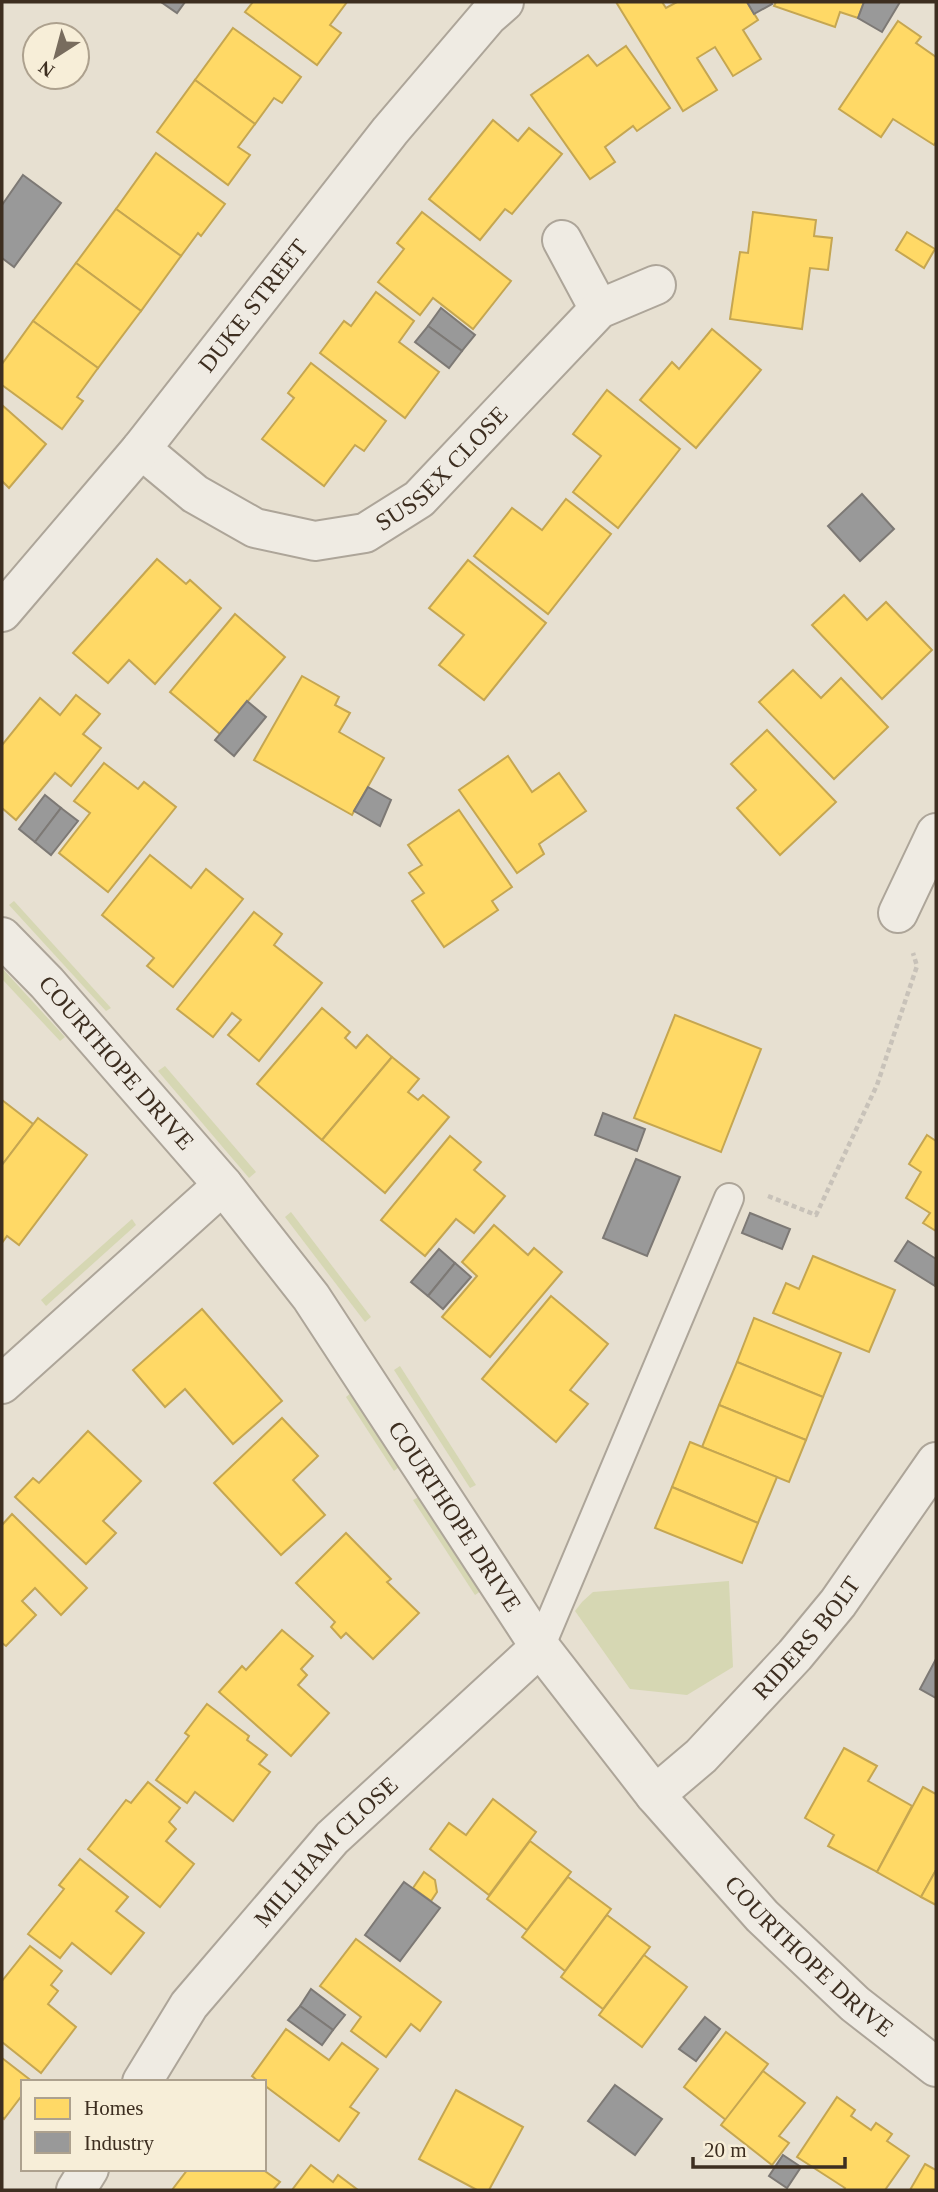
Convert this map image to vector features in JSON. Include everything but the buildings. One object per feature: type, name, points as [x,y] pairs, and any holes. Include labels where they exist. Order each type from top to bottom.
[{"type":"street","name":"DUKE STREET","points":[[2,612],[141,449],[390,131],[488,16],[504,2]]},
{"type":"street","points":[[562,240],[599,309]]},
{"type":"street","name":"SUSSEX CLOSE","points":[[141,449],[195,494],[255,528],[315,541],[365,533],[419,499],[599,309],[656,285]]},
{"type":"street","points":[[898,913],[936,834]]},
{"type":"street","name":"COURTHOPE DRIVE","points":[[2,937],[47,983],[223,1185],[311,1297],[540,1647],[655,1794],[762,1916],[855,2004],[936,2067]]},
{"type":"street","points":[[2,1384],[223,1185]]},
{"type":"street","name":"RIDERS BOLT","points":[[655,1794],[701,1756],[795,1655],[838,1603],[936,1462]]},
{"type":"street","name":"MILLHAM CLOSE","points":[[143,2080],[189,2006],[332,1838],[540,1647]]},
{"type":"street","points":[[76,2190],[88,2171]]},
{"type":"lane","points":[[540,1647],[729,1198]]},
{"type":"path","points":[[729,1198],[747,1188],[816,1215],[877,1085],[917,965],[898,913]]},
{"type":"green space","points":[[14,901],[111,1008],[106,1011],[9,905]]},
{"type":"green space","points":[[2,968],[65,1037],[60,1041],[2,979]]},
{"type":"green space","points":[[165,1066],[256,1172],[249,1178],[158,1071]]},
{"type":"green space","points":[[291,1212],[371,1317],[365,1322],[285,1217]]},
{"type":"green space","points":[[132,1219],[136,1225],[46,1306],[41,1300]]},
{"type":"green space","points":[[400,1366],[476,1485],[470,1488],[394,1370]]},
{"type":"green space","points":[[351,1393],[399,1467],[394,1471],[346,1397]]},
{"type":"green space","points":[[419,1497],[481,1591],[475,1595],[413,1500]]},
{"type":"green space","points":[[729,1581],[733,1667],[687,1695],[630,1689],[575,1611],[593,1592]]}]
